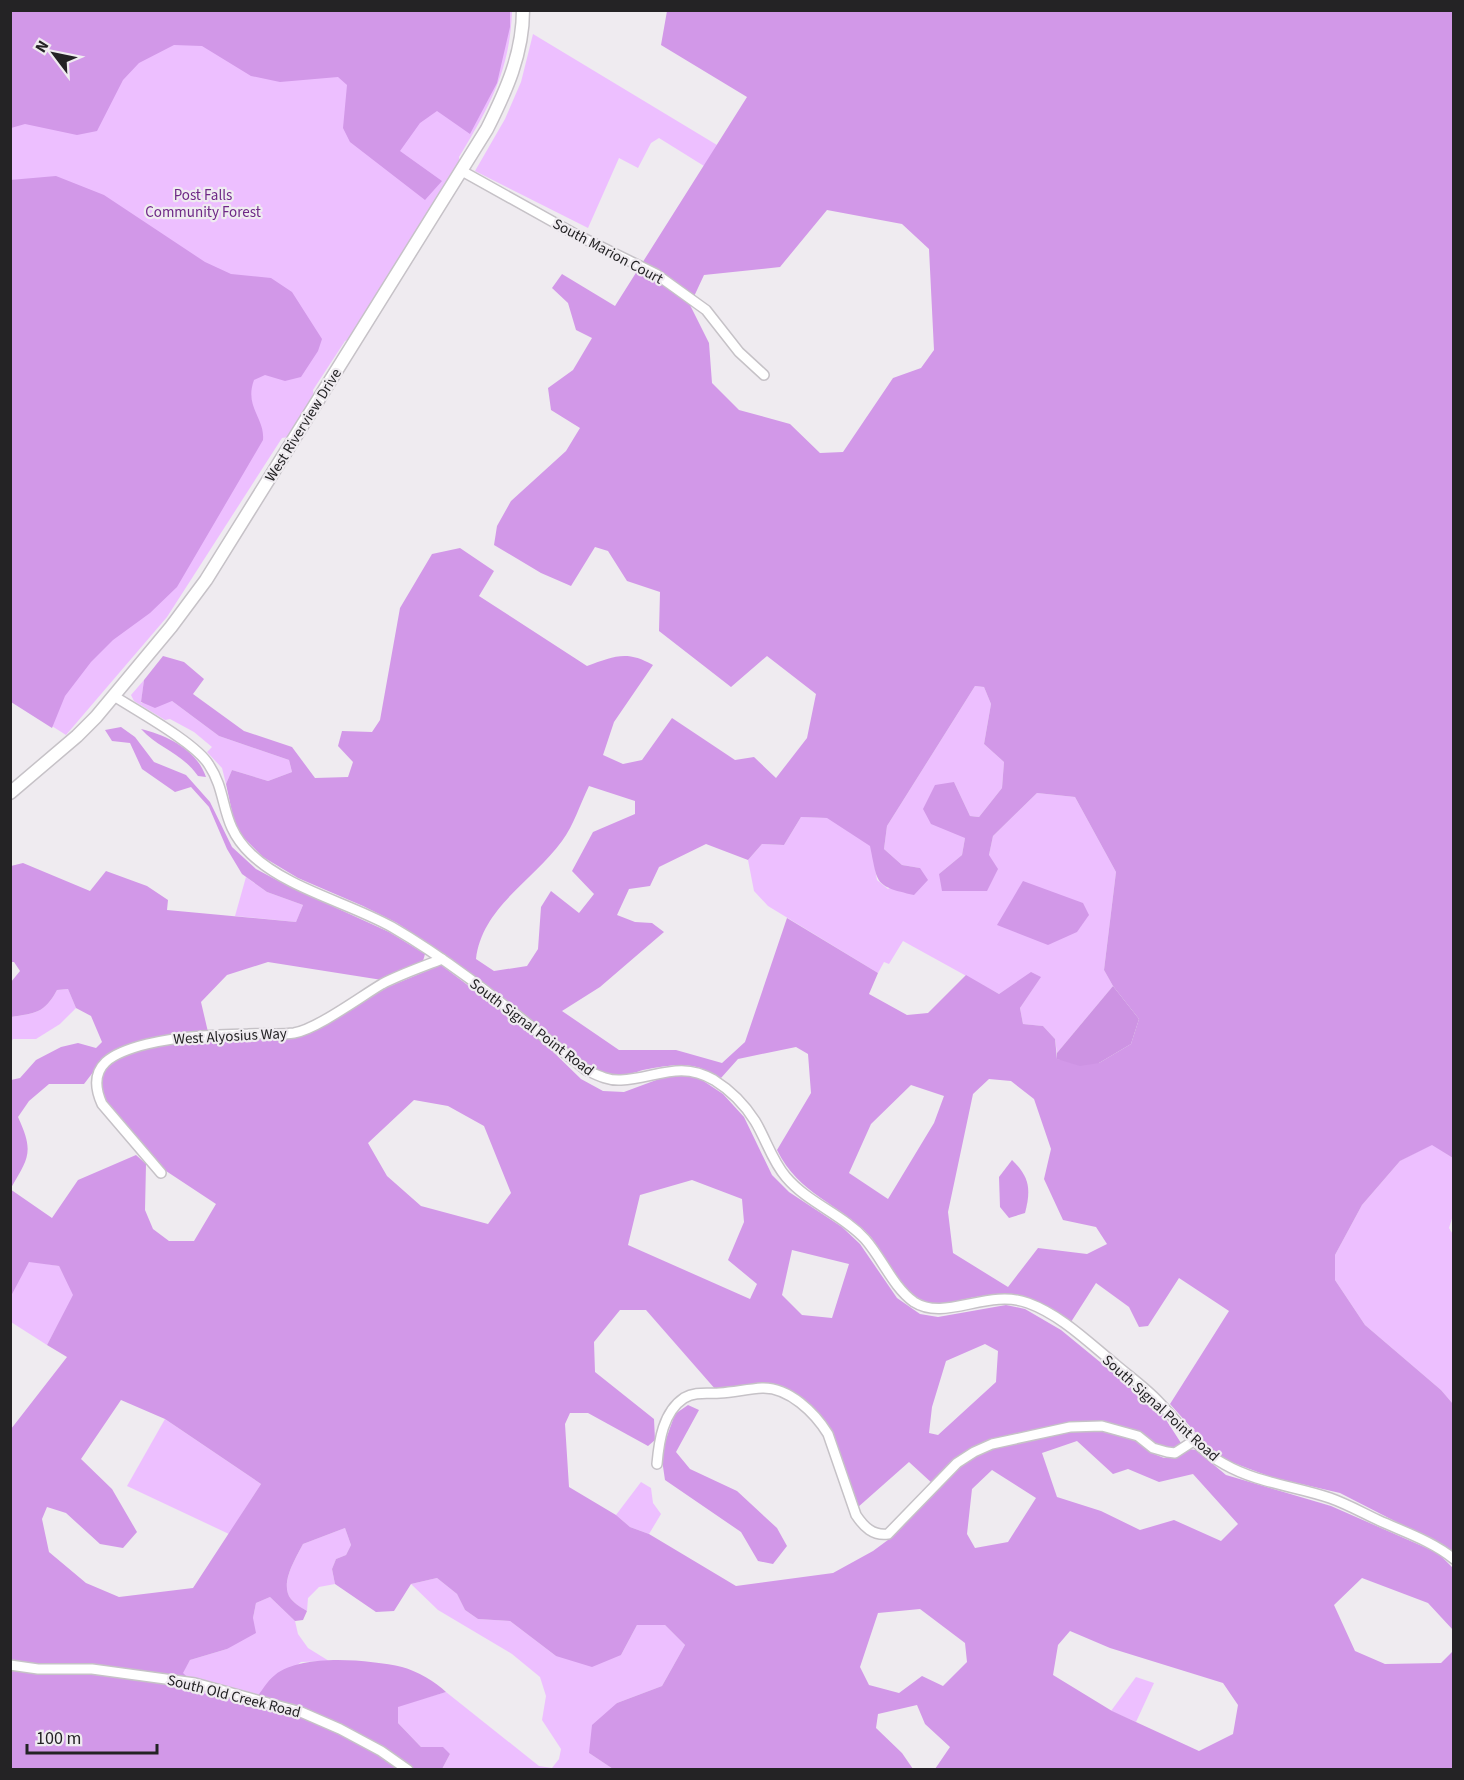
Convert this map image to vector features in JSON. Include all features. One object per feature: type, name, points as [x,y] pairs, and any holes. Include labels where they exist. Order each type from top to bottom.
[{"type":"street","name":"West Riverview Drive","points":[[10,793],[77,736],[114,696],[190,604],[206,580],[487,129],[512,75],[519,47],[523,10]]},
{"type":"street","name":"South Marion Court","points":[[462,171],[575,234],[656,274],[706,310],[739,352],[764,375]]},
{"type":"street","name":"South Signal Point Road","points":[[114,696],[192,747],[208,763],[218,779],[229,825],[238,840],[267,867],[291,881],[390,926],[442,959],[586,1070],[602,1078],[620,1080],[670,1070],[685,1070],[714,1080],[740,1102],[754,1120],[785,1176],[808,1197],[851,1226],[866,1240],[903,1292],[915,1302],[927,1308],[940,1310],[988,1299],[1007,1298],[1026,1302],[1046,1311],[1074,1330],[1156,1399],[1212,1456],[1235,1470],[1259,1480],[1331,1498],[1437,1547],[1454,1559]]},
{"type":"street","name":"West Alyosius Way","points":[[161,1173],[102,1104],[97,1094],[96,1083],[99,1072],[110,1056],[123,1050],[176,1038],[294,1033],[309,1028],[385,983],[442,959]]},
{"type":"street","points":[[657,1464],[662,1432],[676,1406],[685,1398],[697,1392],[719,1393],[764,1388],[776,1390],[806,1408],[820,1422],[828,1434],[856,1515],[873,1533],[882,1535],[888,1534],[957,1463],[992,1444],[1070,1427],[1102,1426],[1138,1436],[1153,1448],[1167,1452],[1175,1453],[1195,1440]]},
{"type":"street","name":"South Old Creek Road","points":[[10,1665],[38,1669],[92,1669],[195,1683],[301,1712],[360,1740],[408,1770]]},
{"type":"green space","name":"Post Falls Community Forest","points":[[10,11],[512,11],[507,52],[496,88],[480,122],[459,157],[460,164],[438,195],[350,339],[345,341],[313,390],[314,397],[288,437],[282,438],[167,617],[66,735],[11,700]]},
{"type":"green space","points":[[533,34],[717,145],[704,166],[659,138],[651,143],[638,168],[619,158],[588,228],[475,171],[505,119],[521,82]]},
{"type":"green space","points":[[144,680],[141,703],[172,701],[219,736],[289,760],[292,772],[268,781],[232,770],[226,784],[222,768],[207,752],[212,747],[194,732],[170,719],[165,720],[134,701],[131,695]]},
{"type":"green space","points":[[975,686],[984,687],[991,704],[984,744],[1004,762],[1002,788],[979,817],[970,816],[954,782],[965,838],[962,855],[939,874],[989,855],[993,836],[1037,793],[1075,797],[1116,872],[1104,970],[1113,986],[1057,1053],[1055,1039],[1043,1026],[1023,1024],[1020,1008],[1040,978],[1031,973],[999,994],[903,941],[889,964],[884,962],[878,973],[768,906],[754,891],[748,860],[762,844],[784,845],[801,817],[828,818],[871,846],[877,880],[888,889],[920,868],[902,865],[884,849],[887,826]]},
{"type":"green space","points":[[246,877],[267,892],[303,905],[296,922],[235,916]]},
{"type":"green space","points":[[68,989],[76,1008],[60,1024],[36,1039],[13,1039],[11,1042],[11,1017],[38,1011],[48,1004],[57,990]]},
{"type":"green space","points":[[1432,1144],[1453,1158],[1453,1215],[1449,1228],[1454,1236],[1453,1404],[1441,1390],[1365,1325],[1335,1280],[1335,1255],[1362,1205],[1400,1161]]},
{"type":"green space","points":[[29,1261],[59,1266],[74,1295],[47,1345],[11,1322],[10,1296]]},
{"type":"green space","points":[[165,1419],[261,1484],[229,1534],[127,1486]]},
{"type":"green space","points":[[641,1482],[651,1488],[653,1503],[661,1514],[649,1534],[630,1527],[616,1515]]},
{"type":"green space","points":[[345,1528],[351,1545],[346,1555],[336,1559],[332,1569],[335,1584],[319,1587],[308,1598],[307,1611],[293,1601],[288,1593],[288,1579],[293,1564],[303,1544]]},
{"type":"green space","points":[[437,1578],[457,1594],[465,1610],[478,1619],[510,1621],[556,1656],[621,1655],[637,1625],[665,1625],[685,1645],[662,1686],[617,1703],[589,1753],[613,1769],[442,1769],[450,1754],[421,1747],[398,1723],[398,1706],[446,1692],[539,1766],[552,1768],[559,1759],[561,1749],[542,1720],[546,1696],[540,1677],[512,1654],[438,1610],[411,1584]]},
{"type":"green space","points":[[270,1597],[295,1621],[298,1634],[308,1648],[329,1661],[301,1662],[255,1700],[204,1694],[182,1673],[190,1660],[227,1649],[253,1618],[256,1603]]},
{"type":"green space","points":[[1136,1677],[1154,1683],[1136,1722],[1111,1711]]},
{"type":"shaded area","points":[[510,10],[510,27],[497,83],[470,134],[437,111],[420,123],[400,151],[442,181],[425,200],[350,142],[343,128],[347,85],[338,77],[280,82],[251,76],[202,46],[174,45],[139,63],[123,80],[97,131],[77,135],[25,124],[11,128],[11,11]]},
{"type":"shaded area","points":[[667,11],[1453,11],[1453,1158],[1432,1145],[1400,1161],[1362,1205],[1335,1255],[1335,1280],[1365,1325],[1441,1390],[1453,1404],[1453,1551],[1340,1493],[1271,1477],[1223,1459],[1204,1442],[1170,1404],[1229,1311],[1179,1278],[1148,1326],[1139,1327],[1129,1307],[1096,1283],[1071,1322],[1037,1304],[1003,1295],[976,1297],[942,1304],[921,1299],[903,1285],[870,1236],[796,1178],[777,1150],[811,1093],[808,1054],[796,1047],[738,1059],[721,1078],[701,1068],[683,1065],[665,1066],[620,1075],[608,1074],[588,1067],[447,956],[397,923],[298,878],[263,857],[243,837],[234,821],[226,784],[232,770],[268,781],[292,772],[289,760],[219,736],[172,701],[155,708],[141,702],[144,680],[163,656],[184,662],[204,679],[193,694],[244,731],[292,747],[315,778],[348,777],[353,762],[338,746],[342,731],[372,732],[380,720],[400,608],[432,554],[460,548],[494,571],[479,596],[587,666],[620,656],[636,657],[653,665],[614,722],[603,755],[623,764],[642,760],[672,718],[735,760],[754,757],[776,778],[807,738],[816,694],[767,656],[731,687],[659,631],[660,592],[627,581],[608,551],[595,547],[571,586],[541,573],[494,545],[497,526],[511,501],[566,451],[580,428],[551,410],[548,388],[573,370],[592,338],[576,330],[568,303],[552,288],[562,274],[615,306],[747,97],[661,45]],"holes":[[[827,210],[902,224],[929,249],[934,350],[921,368],[893,378],[843,452],[820,453],[790,424],[739,410],[712,383],[709,343],[690,305],[704,275],[780,267]],[[975,686],[984,687],[991,704],[984,744],[1004,762],[1002,788],[979,817],[970,816],[954,782],[935,785],[923,809],[931,824],[965,838],[962,855],[939,874],[942,891],[987,891],[998,869],[989,855],[993,836],[1037,793],[1075,797],[1116,872],[1104,970],[1113,986],[1139,1019],[1131,1044],[1099,1063],[1057,1059],[1055,1039],[1043,1026],[1023,1024],[1020,1008],[1041,977],[1031,972],[999,994],[966,975],[928,1013],[907,1015],[869,994],[878,973],[787,918],[745,1042],[722,1063],[676,1050],[619,1050],[562,1011],[600,987],[664,932],[652,923],[635,922],[617,915],[629,889],[650,886],[659,867],[706,844],[748,860],[762,844],[784,845],[801,817],[827,818],[870,846],[877,876],[885,886],[914,895],[928,880],[920,868],[902,865],[884,849],[887,826]],[[589,786],[635,801],[635,814],[593,832],[572,871],[594,894],[579,913],[551,891],[541,907],[538,949],[527,966],[494,971],[476,959],[480,941],[488,924],[498,909],[551,855],[573,821]],[[989,1079],[1011,1081],[1034,1099],[1051,1149],[1044,1179],[1063,1220],[1096,1227],[1107,1244],[1087,1254],[1038,1248],[1008,1287],[953,1253],[948,1212],[973,1094]],[[911,1085],[944,1096],[934,1123],[888,1199],[849,1173],[871,1124]]]},
{"type":"shaded area","points":[[56,176],[104,195],[205,262],[231,274],[271,278],[292,292],[322,339],[318,351],[301,377],[285,381],[265,375],[254,380],[251,398],[263,432],[263,440],[177,587],[150,613],[113,640],[91,662],[65,696],[52,728],[11,702],[10,180]]},
{"type":"shaded area","points":[[121,727],[135,737],[154,762],[186,775],[210,802],[232,847],[256,869],[389,932],[425,954],[423,961],[382,980],[268,962],[227,975],[201,1002],[208,1032],[125,1046],[107,1054],[84,1084],[49,1084],[29,1101],[18,1117],[26,1138],[27,1154],[22,1169],[11,1188],[11,1080],[20,1078],[36,1060],[61,1047],[78,1043],[96,1048],[102,1042],[91,1016],[76,1008],[68,989],[57,990],[48,1004],[38,1011],[11,1017],[11,982],[20,971],[14,962],[11,962],[11,866],[23,863],[90,891],[106,871],[147,886],[168,900],[167,910],[296,922],[303,905],[267,892],[242,874],[227,849],[209,807],[191,787],[175,792],[142,769],[130,743],[112,741],[105,730]]},
{"type":"shaded area","points":[[141,729],[161,735],[180,745],[196,759],[206,777],[198,776],[184,761]]},
{"type":"shaded area","points":[[1023,881],[1083,903],[1089,915],[1077,932],[1048,945],[997,925]]},
{"type":"shaded area","points":[[441,965],[543,1042],[581,1079],[603,1091],[624,1092],[667,1076],[680,1075],[699,1078],[723,1094],[744,1117],[772,1175],[789,1192],[842,1227],[860,1244],[897,1298],[920,1314],[938,1317],[1006,1305],[1025,1309],[1061,1330],[1161,1412],[1181,1443],[1176,1448],[1167,1449],[1127,1428],[1102,1423],[991,1441],[933,1484],[909,1462],[857,1508],[834,1438],[804,1402],[779,1386],[767,1383],[716,1390],[646,1310],[620,1310],[594,1342],[595,1372],[654,1419],[655,1440],[648,1446],[588,1413],[570,1413],[565,1424],[569,1487],[616,1515],[630,1527],[649,1534],[736,1586],[833,1573],[873,1551],[892,1537],[959,1466],[995,1447],[1071,1430],[1100,1430],[1136,1439],[1154,1454],[1164,1458],[1177,1456],[1189,1449],[1196,1450],[1226,1475],[1331,1506],[1438,1553],[1453,1568],[1453,1630],[1453,1769],[935,1769],[950,1747],[925,1724],[917,1705],[878,1714],[876,1728],[902,1753],[913,1769],[613,1769],[589,1753],[592,1725],[617,1703],[662,1686],[685,1645],[665,1625],[637,1625],[621,1655],[592,1667],[556,1656],[510,1621],[478,1619],[465,1610],[457,1594],[437,1578],[411,1584],[394,1611],[376,1612],[335,1584],[332,1569],[336,1559],[346,1555],[351,1545],[345,1528],[303,1544],[293,1564],[288,1579],[288,1593],[293,1601],[307,1611],[303,1620],[295,1621],[270,1597],[256,1603],[253,1618],[256,1633],[227,1649],[190,1660],[183,1673],[205,1694],[255,1700],[275,1675],[302,1663],[355,1661],[388,1664],[408,1669],[426,1677],[446,1692],[398,1707],[398,1723],[421,1747],[443,1747],[450,1754],[442,1769],[11,1769],[11,1429],[67,1357],[47,1345],[73,1295],[59,1266],[29,1262],[11,1296],[10,1189],[52,1218],[78,1180],[136,1155],[146,1164],[145,1210],[153,1229],[169,1241],[194,1241],[216,1204],[163,1169],[103,1102],[100,1082],[103,1071],[113,1059],[124,1053],[179,1042],[209,1037],[294,1037],[311,1032],[388,987]],"holes":[[[414,1100],[448,1106],[484,1126],[511,1193],[488,1224],[421,1206],[387,1176],[368,1143]],[[692,1180],[742,1199],[744,1222],[728,1260],[757,1284],[750,1299],[628,1245],[640,1195]],[[792,1250],[849,1264],[832,1318],[802,1315],[782,1295]],[[985,1344],[998,1351],[996,1382],[938,1435],[929,1433],[932,1407],[946,1361]],[[121,1400],[165,1419],[261,1484],[193,1588],[119,1597],[86,1583],[49,1552],[42,1519],[47,1507],[66,1513],[100,1544],[123,1548],[137,1532],[112,1489],[81,1459]],[[1077,1441],[1113,1474],[1128,1469],[1159,1482],[1193,1474],[1238,1524],[1221,1541],[1174,1520],[1140,1530],[1101,1511],[1057,1497],[1042,1453]],[[992,1470],[1036,1498],[1008,1542],[975,1548],[967,1534],[972,1489]],[[1362,1578],[1428,1603],[1453,1630],[1452,1652],[1441,1663],[1385,1664],[1355,1651],[1334,1605]],[[920,1609],[965,1643],[967,1662],[943,1686],[922,1676],[899,1693],[869,1685],[860,1667],[878,1613]],[[1070,1631],[1110,1648],[1223,1683],[1238,1705],[1233,1734],[1199,1751],[1112,1711],[1053,1675],[1058,1645]]]},
{"type":"shaded area","points":[[1113,986],[1139,1019],[1131,1044],[1099,1063],[1080,1066],[1057,1059],[1057,1053]]},
{"type":"shaded area","points":[[1012,1160],[1026,1178],[1028,1197],[1025,1213],[1009,1218],[1000,1207],[999,1177]]},
{"type":"shaded area","points":[[688,1405],[699,1410],[676,1452],[690,1469],[737,1491],[777,1528],[787,1546],[773,1564],[758,1561],[741,1532],[665,1480],[661,1453],[675,1414]]}]
